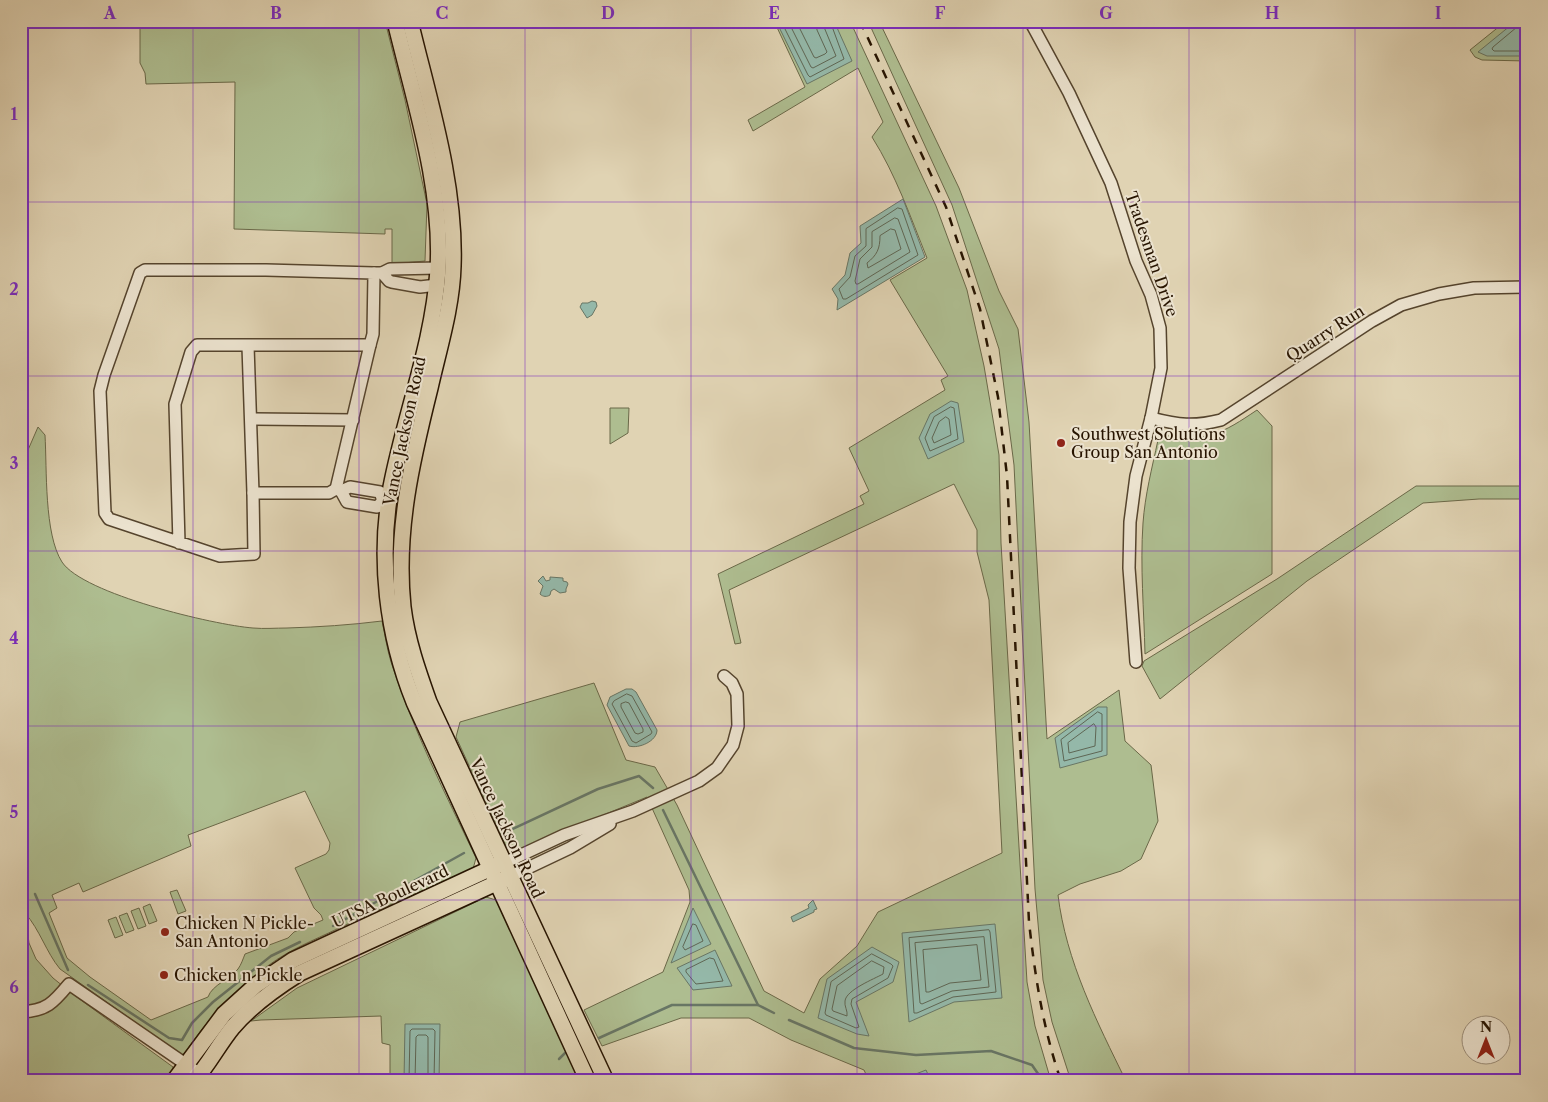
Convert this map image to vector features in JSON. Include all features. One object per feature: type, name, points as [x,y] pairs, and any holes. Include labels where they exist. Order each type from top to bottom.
[{"type":"main road","name":"Vance Jackson Road","points":[[395,21],[434,190],[438,268],[432,321],[386,501],[388,610],[403,676],[414,702],[606,1081]]},
{"type":"main road","name":"Vance Jackson Road","points":[[410,21],[449,194],[453,266],[446,321],[411,464],[407,490],[402,526],[403,608],[417,670],[497,866]]},
{"type":"main road","name":"UTSA Boulevard","points":[[174,1081],[224,1014],[273,972],[293,960],[497,866]]},
{"type":"main road","name":"Vance Jackson Road","points":[[504,879],[588,1081]]},
{"type":"main road","name":"UTSA Boulevard","points":[[197,1077],[234,1026],[281,985],[300,973],[504,879]]},
{"type":"street","name":"Tradesman Drive","points":[[1030,21],[1069,93],[1111,183],[1136,261],[1151,295],[1160,328],[1161,368],[1151,418],[1136,476],[1130,522],[1129,568],[1136,662]]},
{"type":"street","points":[[248,346],[254,554],[220,556],[109,519],[105,513],[100,391],[140,273],[145,270],[266,270],[378,273],[390,269],[438,268]]},
{"type":"street","points":[[404,269],[404,284]]},
{"type":"street","points":[[378,273],[389,281],[420,287],[436,285]]},
{"type":"street","points":[[253,493],[329,493],[339,490],[350,487],[380,492],[386,501],[377,507],[347,502],[339,490],[373,334],[378,273]]},
{"type":"street","name":"Quarry Run","points":[[1151,418],[1186,425],[1201,425],[1221,420],[1372,321],[1402,305],[1439,294],[1474,288],[1527,287]]},
{"type":"street","points":[[179,543],[175,404],[191,352],[197,345],[370,345]]},
{"type":"street","points":[[250,419],[353,420]]},
{"type":"street","points":[[356,504],[358,488]]},
{"type":"street","name":"UTSA Boulevard","points":[[504,879],[570,848],[634,811],[699,781],[717,768],[733,745],[738,726],[737,694],[732,683],[724,676]]},
{"type":"street","name":"UTSA Boulevard","points":[[497,866],[564,835],[634,811]]},
{"type":"street","points":[[21,1012],[45,1008],[56,1000],[69,984],[186,1065],[197,1077]]},
{"type":"shaded area","points":[[140,21],[385,21],[405,100],[427,204],[425,261],[392,264],[392,229],[385,229],[385,234],[234,229],[235,82],[146,84],[145,73],[140,63]]},
{"type":"shaded area","points":[[774,21],[850,21],[936,206],[967,290],[984,366],[999,455],[1001,543],[1027,982],[1035,1026],[1051,1081],[1021,1081],[1017,1076],[1006,1081],[869,1081],[864,1070],[791,1040],[749,1018],[681,1018],[602,1046],[584,1010],[663,972],[690,902],[689,890],[647,797],[514,852],[506,846],[456,737],[460,722],[594,683],[626,760],[655,767],[677,805],[764,991],[804,1013],[820,979],[857,946],[878,912],[1002,853],[989,600],[977,552],[977,530],[954,484],[729,590],[741,643],[735,644],[718,574],[864,504],[860,496],[869,491],[849,448],[945,390],[941,380],[948,376],[890,280],[927,258],[895,181],[872,137],[883,122],[858,68],[753,131],[748,120],[805,87]]},
{"type":"shaded area","points":[[868,21],[879,21],[959,188],[999,291],[1018,329],[1029,422],[1047,739],[1119,690],[1125,741],[1151,765],[1158,821],[1141,859],[1121,871],[1080,884],[1058,895],[1062,920],[1075,967],[1094,1014],[1126,1081],[1071,1081],[1052,1022],[1043,980],[1035,889],[1014,465],[999,349],[952,205]]},
{"type":"shaded area","points":[[1506,21],[1527,21],[1527,61],[1482,60],[1475,57],[1470,50]]},
{"type":"shaded area","points":[[610,408],[629,408],[628,433],[610,444]]},
{"type":"shaded area","points":[[1257,410],[1272,426],[1272,574],[1145,654],[1142,539],[1147,492],[1158,440],[1163,435],[1191,438],[1213,434],[1234,425]]},
{"type":"shaded area","points":[[38,427],[45,435],[49,518],[56,550],[62,562],[75,574],[95,585],[151,606],[234,626],[253,628],[311,627],[382,621],[391,662],[409,712],[476,858],[473,869],[354,921],[277,960],[232,995],[201,1030],[183,1056],[60,969],[25,913],[29,943],[36,959],[53,978],[74,995],[173,1067],[173,1071],[165,1081],[21,1081],[21,466]],"holes":[[[305,791],[330,843],[326,854],[295,868],[314,908],[323,920],[294,932],[288,938],[245,954],[238,969],[213,989],[208,997],[151,1020],[90,977],[67,958],[49,913],[57,908],[52,895],[79,883],[83,892],[191,846],[188,835]]]},
{"type":"shaded area","points":[[1416,486],[1527,486],[1527,499],[1479,499],[1423,503],[1307,581],[1160,699],[1142,666],[1144,661],[1277,579]]},
{"type":"shaded area","points":[[177,890],[186,911],[178,914],[170,892]]},
{"type":"shaded area","points":[[486,897],[496,900],[580,1081],[390,1081],[390,1045],[382,1043],[381,1016],[251,1021],[297,988]]},
{"type":"shaded area","points":[[150,904],[157,921],[149,924],[143,907]]},
{"type":"shaded area","points":[[139,908],[146,926],[138,929],[131,911]]},
{"type":"shaded area","points":[[127,913],[134,930],[126,933],[119,916]]},
{"type":"shaded area","points":[[116,917],[123,935],[115,938],[108,920]]},
{"type":"water","points":[[776,21],[834,21],[852,61],[807,84]]},
{"type":"water","points":[[1516,21],[1527,21],[1527,56],[1487,56],[1478,52]]},
{"type":"water","points":[[903,199],[925,257],[837,310],[838,299],[832,289],[845,275],[850,253],[861,243],[860,226]]},
{"type":"water","points":[[596,302],[597,306],[592,315],[587,318],[580,307],[582,303]]},
{"type":"water","points":[[951,401],[958,403],[964,442],[928,459],[919,438],[930,414]]},
{"type":"water","points":[[543,576],[546,581],[550,580],[550,577],[563,578],[563,581],[568,584],[566,592],[560,593],[554,589],[549,596],[541,595],[543,586],[538,581]]},
{"type":"water","points":[[626,689],[632,689],[636,692],[657,730],[651,741],[633,747],[629,746],[607,705],[610,697]]},
{"type":"water","points":[[1098,707],[1107,707],[1107,755],[1060,768],[1055,738]]},
{"type":"water","points":[[813,900],[817,909],[793,922],[791,917],[809,908],[808,905]]},
{"type":"water","points":[[693,908],[711,944],[671,963]]},
{"type":"water","points":[[995,924],[1002,998],[954,1002],[909,1022],[902,933]]},
{"type":"water","points":[[872,947],[899,962],[893,982],[856,1002],[869,1036],[857,1034],[818,1018],[827,979]]},
{"type":"water","points":[[715,950],[732,986],[693,990],[677,968]]},
{"type":"water","points":[[405,1024],[440,1024],[439,1081],[404,1081]]},
{"type":"water","points":[[926,1070],[931,1081],[898,1081]]},
{"type":"waterway","points":[[502,834],[598,789],[639,776],[653,788]]},
{"type":"waterway","points":[[663,810],[758,1005]]},
{"type":"waterway","points":[[333,926],[464,853]]},
{"type":"waterway","points":[[35,894],[68,970]]},
{"type":"waterway","points":[[88,985],[169,1038],[182,1040],[192,1023],[213,1002],[271,956],[300,942]]},
{"type":"waterway","points":[[599,1038],[672,1005],[758,1005],[774,1013]]},
{"type":"waterway","points":[[789,1020],[854,1048],[916,1055],[991,1051],[1032,1065],[1043,1081]]},
{"type":"waterway","points":[[559,1059],[565,1053]]},
{"type":"railway","points":[[860,21],[946,207],[980,309],[998,397],[1007,476],[1029,922],[1040,1002],[1049,1042],[1061,1081]]},
{"type":"place","name":"Southwest Solutions Group San Antonio","points":[[1061,443]]},
{"type":"place","name":"Chicken N Pickle- San Antonio","points":[[165,932]]},
{"type":"place","name":"Chicken n Pickle","points":[[164,975]]}]
